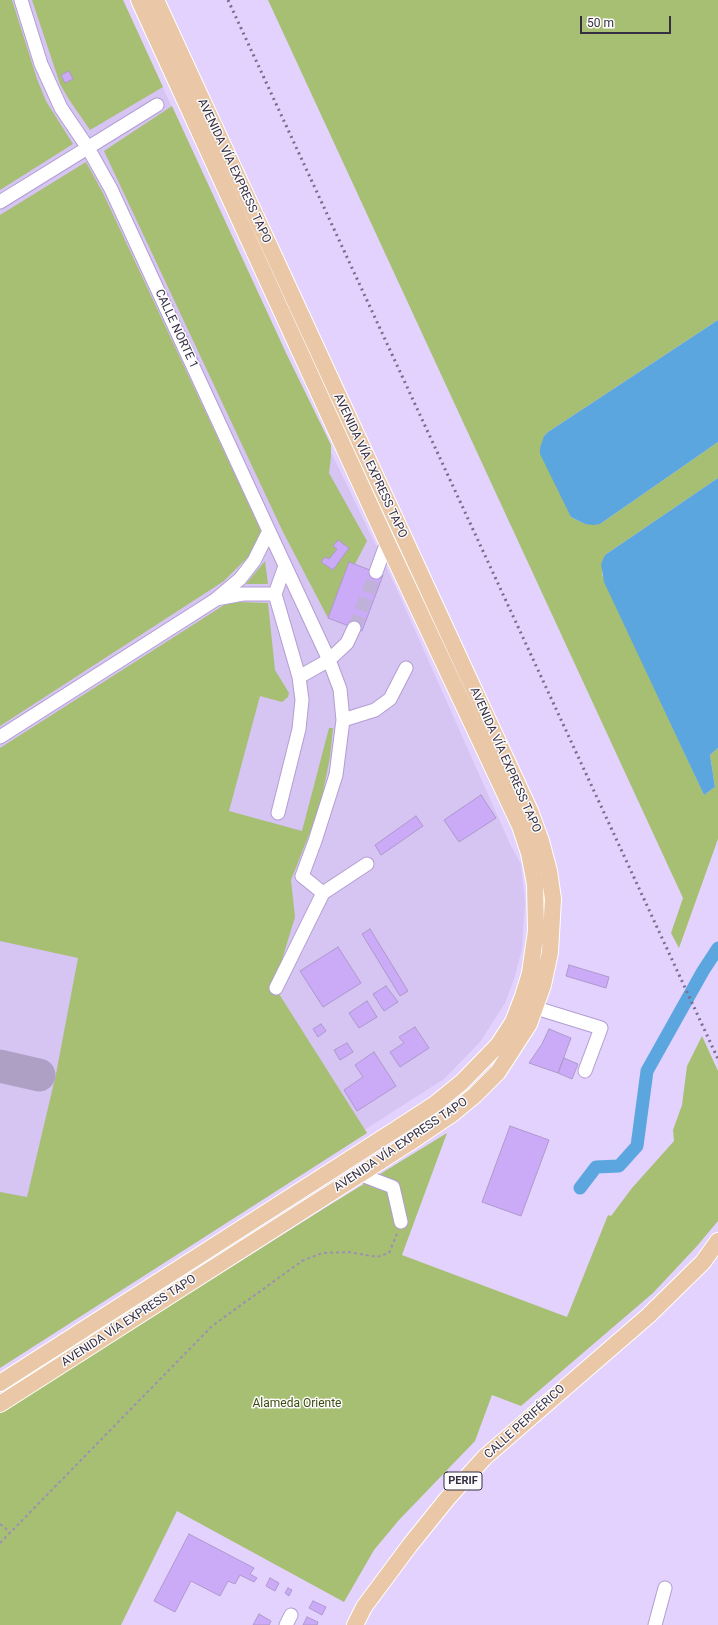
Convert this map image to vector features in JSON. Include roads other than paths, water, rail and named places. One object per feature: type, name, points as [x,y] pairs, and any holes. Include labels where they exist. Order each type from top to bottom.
[{"type":"main road","name":"AVENIDA VÍA EXPRESS TAPO","points":[[0,1383],[435,1104],[482,1064],[498,1045],[512,1022],[523,996],[530,973],[536,931],[536,884],[529,853],[520,826],[387,542],[139,0]]},
{"type":"main road","name":"AVENIDA VÍA EXPRESS TAPO","points":[[0,1404],[452,1114],[475,1095],[498,1072],[514,1050],[529,1024],[536,1008],[543,985],[550,952],[553,922],[552,892],[543,848],[530,811],[156,0]]},
{"type":"main road","name":"CALLE PERIFÉRICO","points":[[355,1625],[364,1607],[410,1545],[447,1499],[485,1457],[596,1359],[648,1316],[703,1262],[718,1241]]},
{"type":"street","name":"CALLE NORTE 1","points":[[21,0],[41,64],[61,108],[88,148],[111,189],[270,531],[329,660],[340,689],[343,720],[336,775],[302,876],[323,893]]},
{"type":"street","points":[[0,202],[157,105]]},
{"type":"street","points":[[376,572],[395,520]]},
{"type":"street","points":[[0,737],[215,600],[240,579],[254,561],[270,531]]},
{"type":"street","points":[[278,813],[299,728],[302,700],[299,677],[275,594],[285,566]]},
{"type":"street","points":[[215,600],[243,594],[275,594]]},
{"type":"street","points":[[299,677],[329,660],[347,643],[354,628]]},
{"type":"street","points":[[343,720],[375,710],[390,699],[406,668]]},
{"type":"street","points":[[276,988],[323,893],[367,864]]},
{"type":"street","points":[[536,1008],[600,1028],[586,1071]]},
{"type":"street","points":[[359,1174],[393,1187],[401,1222]]},
{"type":"street","points":[[655,1625],[665,1588]]},
{"type":"water","points":[[718,320],[718,442],[600,524],[585,524],[571,517],[540,454],[540,448],[544,436]]},
{"type":"water","points":[[718,478],[718,748],[710,755],[715,787],[704,795],[604,582],[601,564],[605,555]]},
{"type":"waterway","points":[[580,1188],[596,1167],[619,1166],[637,1146],[647,1071],[703,971],[718,948]]},
{"type":"tunnel","points":[[354,628],[376,572]]},
{"type":"railway","points":[[228,0],[718,1059]]},
{"type":"park label","name":"Alameda Oriente","points":[[297,1404]]}]
